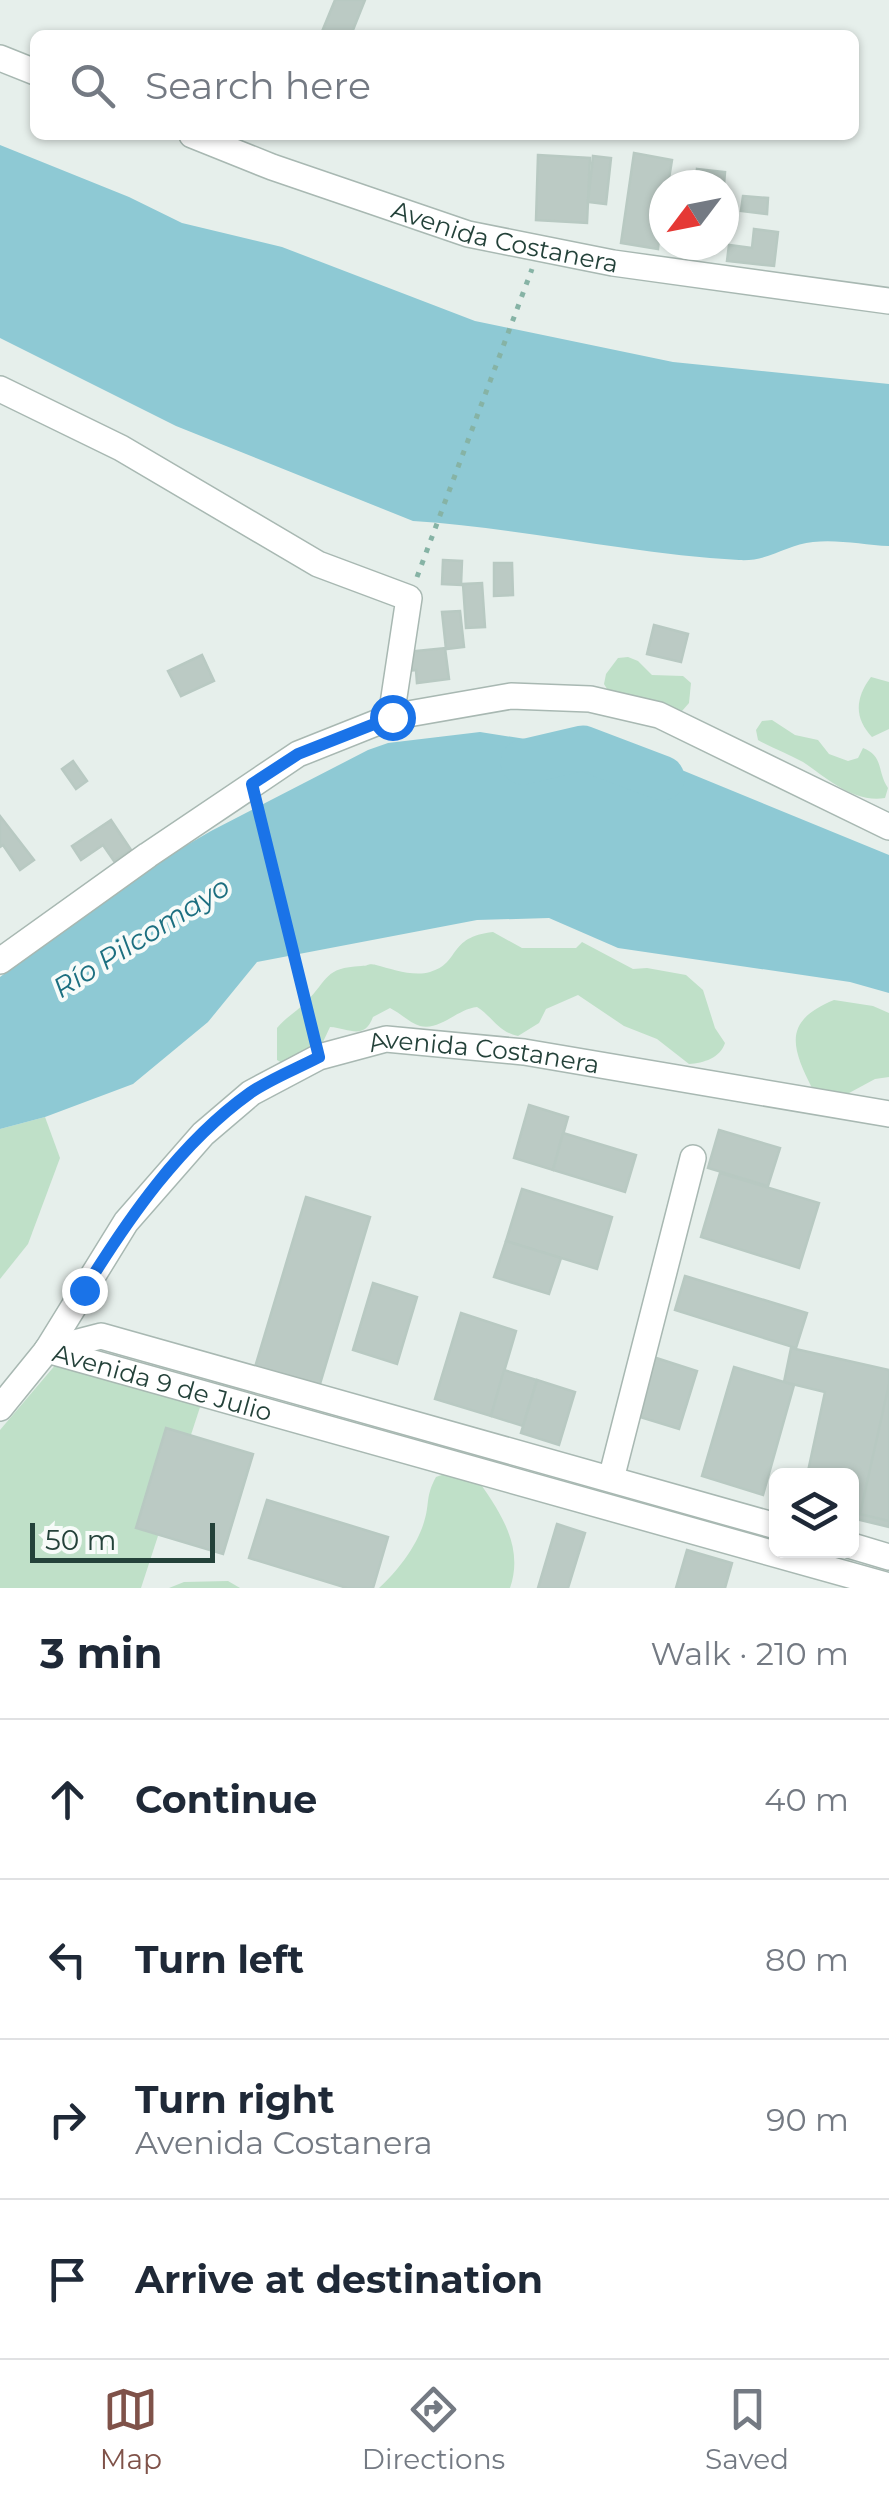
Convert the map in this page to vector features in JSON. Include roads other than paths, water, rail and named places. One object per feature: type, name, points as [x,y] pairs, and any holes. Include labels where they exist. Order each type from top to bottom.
[{"type":"street","points":[[0,58],[30,70]]},
{"type":"street","name":"Avenida Costanera","points":[[204,140],[468,234],[613,262],[889,301]]},
{"type":"street","points":[[0,389],[121,448],[318,564],[409,598],[392,717]]},
{"type":"street","points":[[0,961],[298,754],[392,717],[511,696],[590,699],[659,716],[889,827]]},
{"type":"street","name":"Avenida Costanera","points":[[0,1408],[48,1350],[126,1222],[203,1134],[251,1092],[319,1057],[386,1040],[524,1052],[889,1114]]},
{"type":"street","points":[[611,1479],[693,1158]]},
{"type":"street","name":"Avenida 9 de Julio","points":[[48,1350],[102,1336],[769,1524]]},
{"type":"street","name":"Avenida 9 de Julio","points":[[48,1350],[769,1548]]},
{"type":"street","points":[[859,1548],[889,1557]]},
{"type":"street","name":"Avenida 9 de Julio","points":[[805,1558],[889,1586]]},
{"type":"water","points":[[0,145],[129,197],[182,223],[282,247],[475,321],[673,362],[889,384],[889,546],[813,542],[760,558],[739,560],[413,521],[176,426],[0,338]]},
{"type":"water","points":[[480,732],[672,766],[889,855],[889,993],[850,982],[618,948],[549,918],[477,920],[257,962],[208,1022],[133,1084],[45,1117],[0,1129],[0,977],[137,874],[368,750],[388,743]]},
{"type":"waterway","name":"Río Pilcomayo","points":[[523,762],[583,748],[662,778]]}]
